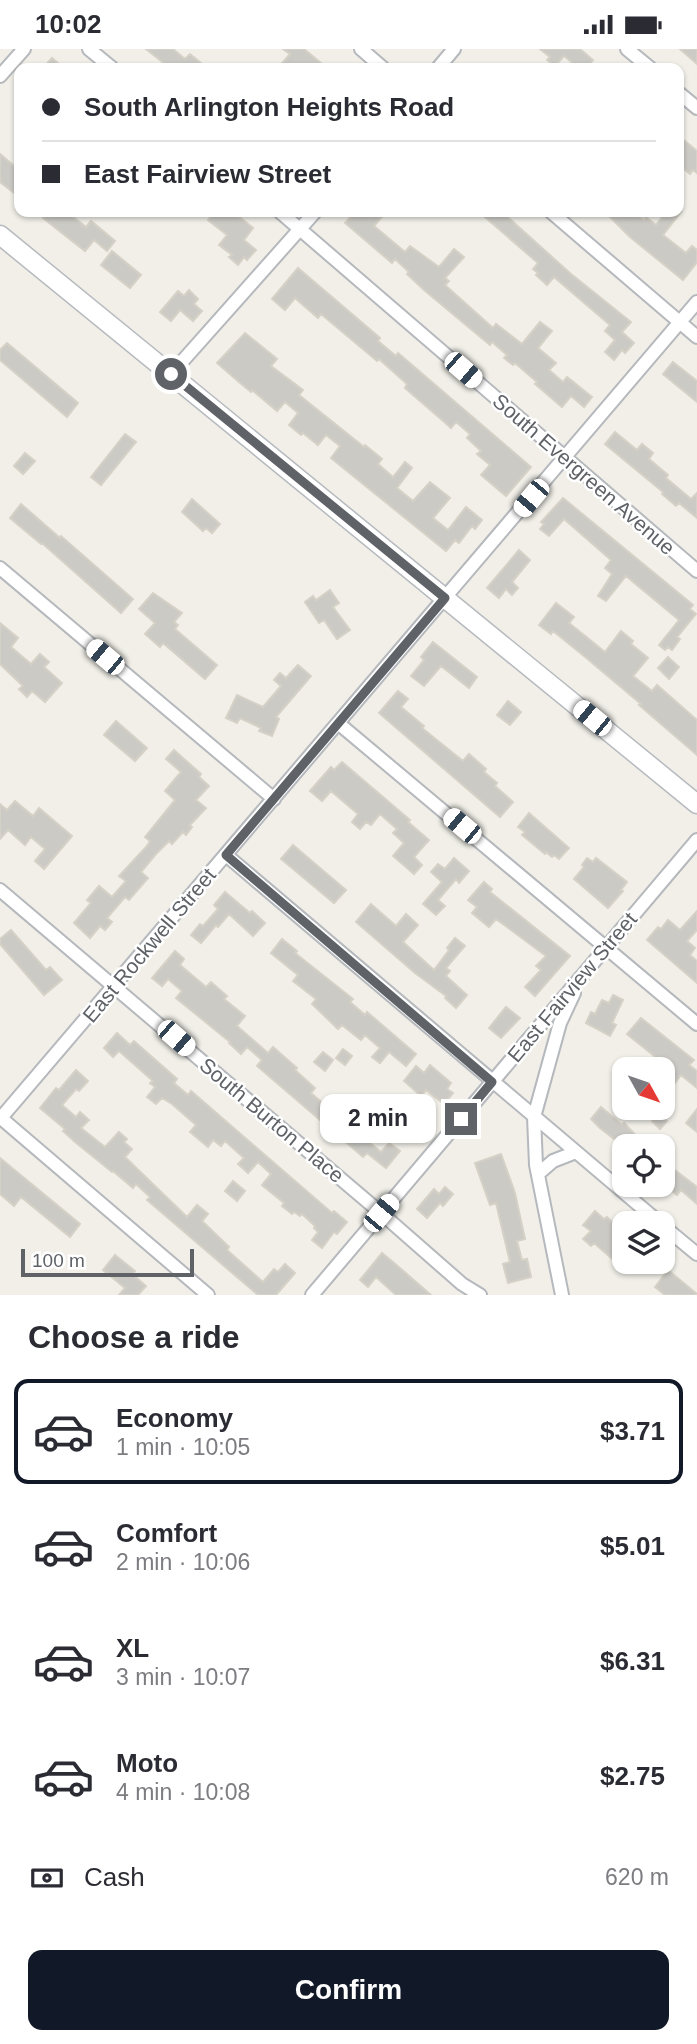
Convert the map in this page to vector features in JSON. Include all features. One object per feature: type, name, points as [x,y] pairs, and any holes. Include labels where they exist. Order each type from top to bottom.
[{"type":"main road","points":[[0,235],[697,804]]},
{"type":"street","points":[[0,76],[24,49]]},
{"type":"street","points":[[89,49],[106,63]]},
{"type":"street","points":[[361,49],[377,63]]},
{"type":"street","points":[[442,63],[454,49]]},
{"type":"street","points":[[627,49],[644,63]]},
{"type":"street","name":"South Evergreen Avenue","points":[[286,217],[697,571]]},
{"type":"street","points":[[171,374],[311,217]]},
{"type":"street","points":[[557,217],[697,337]]},
{"type":"street","name":"East Rockwell Street","points":[[0,1119],[697,302]]},
{"type":"street","points":[[0,568],[274,799]]},
{"type":"street","points":[[338,723],[697,1024]]},
{"type":"street","name":"East Fairview Street","points":[[312,1295],[697,840]]},
{"type":"street","points":[[226,855],[646,1211]]},
{"type":"street","name":"South Burton Place","points":[[0,890],[462,1285],[480,1295]]},
{"type":"street","points":[[562,1295],[538,1174],[534,1117],[560,1023],[581,977]]},
{"type":"street","points":[[0,1119],[208,1295]]},
{"type":"street","points":[[538,1174],[553,1161],[576,1152]]},
{"type":"street","points":[[675,1235],[697,1254]]},
{"type":"building","points":[[146,49],[173,49],[185,59],[190,54],[201,63],[164,63]]},
{"type":"building","points":[[283,49],[304,49],[321,63],[282,63],[290,54]]},
{"type":"building","points":[[540,49],[580,49],[593,60],[590,63],[573,63],[564,56],[558,63],[551,63],[547,60],[550,57]]},
{"type":"building","points":[[680,49],[697,49],[697,64]]},
{"type":"building","points":[[684,140],[697,151],[697,173],[693,170],[690,174],[684,169]]},
{"type":"building","points":[[0,154],[14,166],[14,193],[0,182]]},
{"type":"building","points":[[73,217],[86,227],[91,221],[115,241],[107,251],[94,240],[85,251],[43,218]]},
{"type":"building","points":[[211,217],[239,217],[253,228],[244,240],[256,250],[247,260],[244,257],[238,265],[229,257],[232,255],[219,245],[227,235],[208,220]]},
{"type":"building","points":[[350,217],[382,217],[374,226],[405,252],[410,246],[439,267],[454,249],[464,257],[445,278],[449,281],[445,285],[493,328],[496,324],[522,344],[540,322],[552,331],[538,348],[556,363],[549,370],[563,382],[567,377],[592,397],[584,407],[571,396],[562,407],[515,363],[513,365],[504,358],[507,355],[492,342],[490,345],[424,290],[395,259],[392,263],[345,223]]},
{"type":"building","points":[[485,217],[508,217],[571,274],[631,322],[622,332],[634,343],[625,353],[622,350],[614,360],[605,352],[615,340],[605,331],[610,325],[554,277],[547,285],[533,269],[538,263]]},
{"type":"building","points":[[610,217],[640,217],[644,220],[646,217],[656,225],[662,217],[677,217],[663,235],[686,253],[692,246],[697,250],[697,262],[683,280]]},
{"type":"building","points":[[112,251],[141,275],[130,288],[101,265]]},
{"type":"building","points":[[298,268],[380,338],[378,341],[396,356],[398,353],[531,467],[506,496],[481,475],[490,465],[477,454],[481,451],[467,438],[470,434],[456,422],[451,428],[405,388],[407,384],[379,359],[377,361],[321,314],[318,318],[295,298],[285,310],[272,299]]},
{"type":"building","points":[[189,290],[198,299],[194,304],[202,311],[193,321],[180,310],[171,321],[160,312],[178,291],[184,296]]},
{"type":"building","points":[[245,333],[277,359],[271,366],[303,390],[299,395],[382,459],[378,464],[393,477],[405,462],[412,468],[397,488],[413,501],[430,482],[450,498],[433,518],[448,530],[466,507],[482,520],[475,529],[472,526],[459,543],[455,540],[446,551],[331,458],[340,446],[326,435],[318,445],[289,425],[298,413],[285,402],[277,411],[217,363]]},
{"type":"building","points":[[7,343],[78,403],[67,417],[0,360],[0,350]]},
{"type":"building","points":[[673,362],[697,381],[697,402],[663,374]]},
{"type":"building","points":[[615,432],[637,450],[642,444],[653,453],[649,459],[691,499],[697,493],[697,518],[679,503],[676,506],[605,444]]},
{"type":"building","points":[[125,434],[136,442],[101,485],[91,477]]},
{"type":"building","points":[[25,453],[35,461],[23,474],[14,466]]},
{"type":"building","points":[[563,498],[693,605],[690,609],[696,614],[677,637],[680,639],[672,650],[668,647],[665,650],[659,645],[679,620],[626,576],[606,601],[598,596],[612,574],[605,568],[611,560],[564,519],[549,536],[540,529],[544,524],[541,522]]},
{"type":"building","points":[[192,499],[220,524],[212,533],[206,528],[203,531],[182,512]]},
{"type":"building","points":[[21,504],[133,599],[121,613],[10,518]]},
{"type":"building","points":[[519,550],[530,560],[512,582],[518,588],[512,595],[506,589],[499,598],[487,588]]},
{"type":"building","points":[[330,590],[339,603],[333,607],[350,630],[337,639],[324,620],[319,623],[305,602],[313,596],[316,600]]},
{"type":"building","points":[[153,593],[182,613],[174,622],[178,625],[175,629],[217,665],[205,679],[163,643],[160,647],[145,634],[155,623],[139,609]]},
{"type":"building","points":[[556,603],[574,617],[569,623],[605,652],[621,631],[633,641],[631,644],[648,658],[633,676],[652,691],[657,685],[697,720],[697,755],[584,656],[553,631],[551,634],[539,625]]},
{"type":"building","points":[[0,623],[18,638],[11,647],[31,664],[40,654],[49,662],[44,667],[62,683],[45,702],[32,691],[27,697],[19,689],[23,686],[0,664]]},
{"type":"building","points":[[433,642],[477,677],[469,688],[441,666],[424,686],[411,676],[424,660],[421,657]]},
{"type":"building","points":[[668,657],[679,667],[669,679],[658,668]]},
{"type":"building","points":[[298,665],[311,676],[276,717],[279,719],[272,736],[240,718],[237,723],[226,718],[237,695],[263,707],[281,686],[274,680],[280,673],[286,678]]},
{"type":"building","points":[[398,691],[408,699],[401,707],[424,726],[422,728],[463,761],[469,754],[486,769],[484,772],[497,783],[495,786],[513,802],[500,817],[379,713]]},
{"type":"building","points":[[508,701],[521,712],[510,725],[497,715]]},
{"type":"building","points":[[116,721],[147,748],[135,761],[104,735]]},
{"type":"building","points":[[174,750],[201,774],[199,777],[209,786],[196,800],[206,808],[190,825],[192,827],[186,835],[183,832],[172,844],[169,841],[156,854],[141,872],[148,878],[129,900],[125,897],[107,918],[112,922],[105,930],[100,926],[90,938],[74,923],[91,903],[87,900],[99,886],[112,897],[126,881],[119,876],[147,846],[150,841],[145,837],[175,800],[165,791],[181,772],[166,759]]},
{"type":"building","points":[[342,762],[410,820],[408,822],[429,840],[414,857],[422,865],[414,874],[393,856],[404,843],[393,833],[397,829],[380,814],[371,825],[366,822],[360,829],[352,822],[358,814],[331,791],[322,801],[310,791],[331,767],[334,770]]},
{"type":"building","points":[[15,801],[33,816],[39,808],[72,836],[44,869],[35,861],[45,849],[31,837],[25,845],[8,830],[0,839],[0,804],[7,810]]},
{"type":"building","points":[[529,813],[569,848],[559,859],[546,852],[545,854],[522,835],[525,832],[518,827]]},
{"type":"building","points":[[293,845],[346,890],[334,903],[281,859]]},
{"type":"building","points":[[454,858],[469,871],[459,883],[456,879],[438,900],[445,906],[436,915],[423,904],[442,882],[431,872],[438,864],[445,869]]},
{"type":"building","points":[[587,858],[593,862],[596,858],[627,882],[608,908],[574,879],[584,867],[582,865]]},
{"type":"building","points":[[484,882],[492,889],[490,892],[570,956],[535,996],[525,987],[541,970],[536,966],[546,956],[496,919],[489,927],[472,913],[477,907],[468,900]]},
{"type":"building","points":[[225,892],[265,923],[253,936],[229,914],[201,943],[191,935],[218,909],[214,905]]},
{"type":"building","points":[[371,904],[396,926],[406,914],[418,925],[403,942],[434,970],[455,938],[465,946],[446,968],[450,971],[446,976],[467,995],[456,1008],[446,996],[356,922]]},
{"type":"building","points":[[697,911],[697,930],[687,941],[695,948],[690,955],[697,961],[697,983],[647,940],[668,920],[680,930]]},
{"type":"building","points":[[11,930],[46,970],[50,967],[62,980],[44,995],[0,944],[0,939]]},
{"type":"building","points":[[282,939],[297,951],[295,953],[353,999],[350,1002],[365,1015],[367,1012],[416,1054],[406,1066],[389,1052],[380,1063],[372,1057],[380,1048],[365,1035],[361,1040],[342,1025],[338,1029],[312,1004],[316,999],[293,981],[298,975],[271,953]]},
{"type":"building","points":[[175,951],[184,959],[180,965],[206,987],[211,982],[227,996],[224,999],[245,1016],[237,1026],[268,1053],[273,1047],[297,1068],[295,1070],[315,1088],[311,1093],[341,1119],[351,1106],[360,1113],[354,1120],[358,1124],[356,1127],[368,1136],[365,1139],[381,1152],[389,1143],[400,1151],[386,1168],[367,1153],[363,1157],[257,1066],[262,1060],[247,1047],[241,1054],[176,998],[182,991],[168,979],[162,986],[152,978]]},
{"type":"building","points":[[613,995],[623,1000],[612,1023],[616,1025],[610,1036],[586,1023],[591,1012],[595,1014],[602,1000],[609,1003]]},
{"type":"building","points":[[506,1007],[520,1018],[501,1038],[489,1028]]},
{"type":"building","points":[[641,1018],[694,1060],[689,1065],[697,1071],[697,1088],[681,1075],[676,1082],[676,1057],[656,1057],[627,1034]]},
{"type":"building","points":[[117,1033],[130,1045],[134,1041],[177,1079],[174,1083],[188,1095],[191,1091],[332,1213],[334,1211],[347,1222],[337,1234],[334,1232],[322,1248],[312,1240],[318,1232],[315,1226],[302,1214],[292,1214],[282,1206],[284,1203],[262,1185],[271,1174],[258,1162],[248,1173],[238,1164],[244,1158],[225,1141],[221,1146],[213,1140],[208,1147],[190,1132],[196,1125],[172,1104],[162,1098],[156,1104],[147,1097],[155,1087],[150,1083],[153,1081],[119,1051],[113,1057],[104,1048]]},
{"type":"building","points":[[343,1049],[352,1056],[345,1065],[336,1058]]},
{"type":"building","points":[[323,1052],[333,1060],[325,1071],[314,1062]]},
{"type":"building","points":[[430,1065],[451,1083],[447,1089],[453,1093],[444,1104],[426,1090],[421,1096],[404,1081],[416,1066],[424,1073]]},
{"type":"building","points":[[76,1070],[88,1081],[79,1091],[76,1089],[62,1105],[76,1117],[80,1112],[89,1120],[81,1128],[105,1147],[119,1132],[127,1139],[124,1142],[132,1149],[125,1157],[187,1217],[197,1205],[208,1214],[202,1221],[229,1247],[227,1250],[263,1282],[274,1269],[278,1272],[285,1264],[295,1273],[276,1295],[258,1295],[147,1200],[150,1197],[136,1184],[133,1188],[112,1172],[75,1142],[63,1131],[65,1129],[40,1108],[56,1088],[59,1090]]},
{"type":"building","points":[[601,1107],[612,1116],[612,1120],[622,1125],[624,1123],[635,1134],[612,1134],[612,1137],[591,1119]]},
{"type":"building","points":[[697,1109],[697,1132],[686,1123]]},
{"type":"building","points":[[666,1120],[667,1121],[660,1129],[652,1121]]},
{"type":"building","points":[[501,1154],[515,1193],[525,1239],[517,1241],[522,1260],[527,1259],[531,1277],[508,1283],[503,1264],[510,1262],[496,1203],[490,1205],[475,1163]]},
{"type":"building","points":[[0,1158],[80,1224],[70,1237],[21,1197],[14,1206],[0,1194]]},
{"type":"building","points":[[675,1170],[697,1187],[697,1204],[681,1190],[677,1195]]},
{"type":"building","points":[[233,1181],[245,1191],[237,1201],[225,1191]]},
{"type":"building","points":[[445,1187],[453,1194],[443,1206],[440,1203],[427,1218],[417,1209],[434,1189],[439,1194]]},
{"type":"building","points":[[595,1211],[612,1222],[612,1259],[594,1243],[591,1246],[583,1239],[591,1231],[583,1225]]},
{"type":"building","points":[[382,1253],[431,1295],[396,1295],[376,1277],[368,1287],[360,1280]]},
{"type":"building","points":[[115,1255],[135,1271],[132,1274],[146,1286],[138,1295],[119,1295],[125,1288],[103,1270]]},
{"type":"building","points":[[665,1274],[673,1274],[697,1295],[665,1295],[655,1287]]},
{"type":"route","points":[[171,374],[445,598],[226,855],[492,1082],[461,1119]]}]
